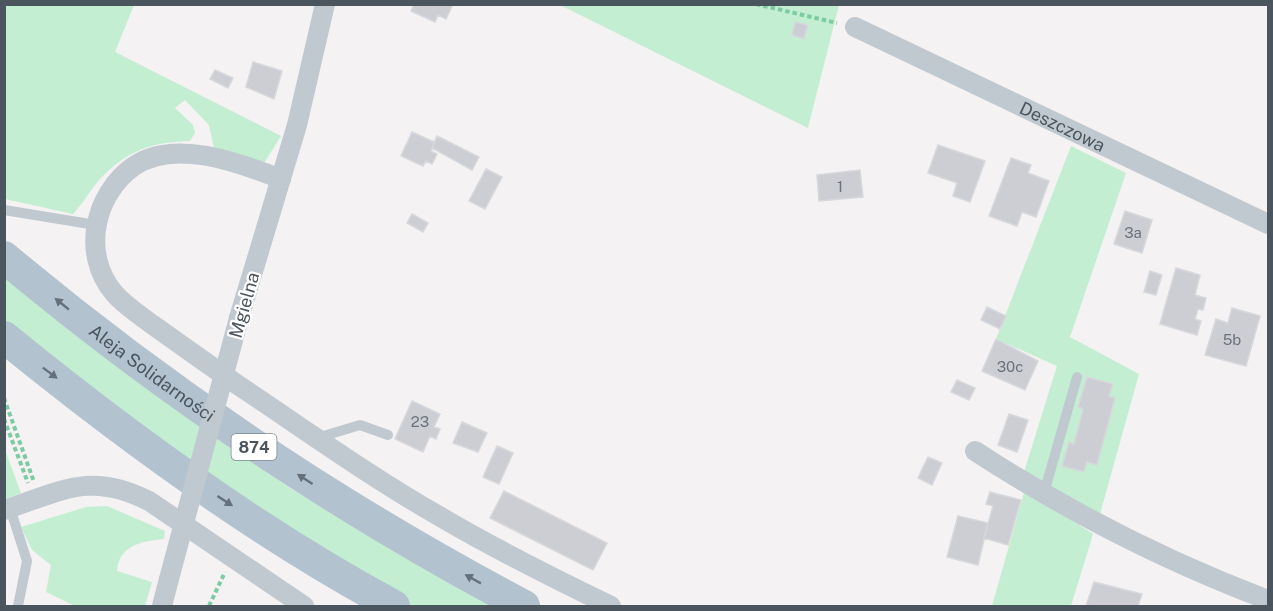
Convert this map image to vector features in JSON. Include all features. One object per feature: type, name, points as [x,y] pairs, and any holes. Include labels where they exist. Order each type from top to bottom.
[{"type":"main road","name":"Aleja Solidarności","points":[[4,257],[129,357],[251,445],[428,554],[524,606]]},
{"type":"main road","points":[[4,337],[105,416],[218,496],[394,606]]},
{"type":"street","name":"Mgielna","points":[[162,606],[239,318],[282,179],[325,4]]},
{"type":"street","name":"Deszczowa","points":[[855,27],[1269,224]]},
{"type":"street","points":[[282,179],[195,153],[174,152],[152,157],[124,174],[102,204],[96,225],[98,262],[114,294],[193,354],[316,438],[438,516],[611,606]]},
{"type":"street","points":[[975,451],[1044,493],[1174,562],[1269,600]]},
{"type":"street","points":[[8,509],[80,486],[97,484],[132,493],[149,501],[304,606]]},
{"type":"lane","points":[[4,210],[22,215],[96,225]]},
{"type":"lane","points":[[1044,493],[1077,377]]},
{"type":"lane","points":[[316,438],[360,425],[388,435]]},
{"type":"lane","points":[[8,509],[27,561],[18,606]]},
{"type":"path","points":[[756,4],[855,27]]},
{"type":"path","points":[[4,398],[34,483]]},
{"type":"path","points":[[4,419],[29,487]]},
{"type":"path","points":[[209,606],[226,569]]},
{"type":"green space","points":[[5,5],[134,5],[115,52],[281,136],[264,163],[214,148],[209,125],[185,100],[175,108],[193,125],[195,133],[190,141],[164,143],[142,149],[122,160],[98,181],[73,214],[5,199]]},
{"type":"green space","points":[[560,5],[839,5],[808,128]]},
{"type":"green space","points":[[1071,146],[1126,173],[1070,337],[1139,374],[1100,514],[1024,472],[1057,366],[996,339]]},
{"type":"green space","points":[[4,274],[196,424],[293,490],[494,606],[411,606],[257,511],[5,322]]},
{"type":"green space","points":[[5,450],[21,493],[4,499]]},
{"type":"green space","points":[[1025,489],[1093,534],[1071,606],[992,606]]},
{"type":"green space","points":[[107,506],[165,531],[164,539],[133,546],[122,555],[119,562],[117,571],[152,582],[145,606],[75,606],[46,592],[51,565],[32,550],[21,527],[86,507]]},
{"type":"building","points":[[414,4],[453,4],[446,19],[438,15],[435,22],[411,11]]},
{"type":"building","points":[[795,22],[808,25],[804,39],[792,35]]},
{"type":"building","points":[[253,62],[282,71],[274,99],[246,87]]},
{"type":"building","points":[[215,70],[233,78],[228,88],[210,79]]},
{"type":"building","points":[[412,132],[434,142],[431,151],[437,154],[432,164],[426,161],[423,166],[401,156]]},
{"type":"building","points":[[437,136],[479,157],[472,170],[432,148]]},
{"type":"building","points":[[938,145],[985,161],[970,202],[953,196],[957,183],[928,173]]},
{"type":"building","points":[[1011,158],[1031,165],[1028,173],[1049,181],[1036,217],[1022,212],[1017,226],[989,216]]},
{"type":"building","points":[[486,169],[502,177],[485,209],[469,201]]},
{"type":"building","points":[[860,170],[863,197],[819,201],[817,175]]},
{"type":"building","points":[[1125,211],[1152,220],[1142,253],[1114,244]]},
{"type":"building","points":[[412,214],[428,223],[423,232],[407,223]]},
{"type":"building","points":[[1176,268],[1200,275],[1195,295],[1206,298],[1203,310],[1198,309],[1195,319],[1201,321],[1197,335],[1160,324]]},
{"type":"building","points":[[1150,271],[1162,275],[1156,295],[1144,292]]},
{"type":"building","points":[[987,307],[1006,316],[1000,329],[981,320]]},
{"type":"building","points":[[1232,308],[1260,316],[1246,366],[1205,355],[1216,319],[1228,323]]},
{"type":"building","points":[[996,339],[1038,361],[1025,390],[982,371]]},
{"type":"building","points":[[1087,377],[1113,384],[1109,396],[1115,398],[1097,465],[1087,462],[1084,472],[1062,466],[1069,442],[1074,444],[1083,409],[1078,407]]},
{"type":"building","points":[[957,380],[975,388],[969,400],[951,392]]},
{"type":"building","points":[[412,401],[440,414],[434,427],[440,429],[436,439],[430,436],[423,452],[395,439]]},
{"type":"building","points":[[1009,414],[1028,420],[1017,452],[998,445]]},
{"type":"building","points":[[462,422],[487,433],[478,452],[453,443]]},
{"type":"building","points":[[497,446],[513,453],[499,484],[483,477]]},
{"type":"building","points":[[928,457],[942,463],[932,485],[918,478]]},
{"type":"building","points":[[504,491],[607,543],[593,570],[490,518]]},
{"type":"building","points":[[990,492],[1021,500],[1008,545],[984,538],[993,506],[986,504]]},
{"type":"building","points":[[958,516],[988,523],[978,565],[947,557]]},
{"type":"building","points":[[1094,582],[1142,594],[1138,606],[1086,606]]}]
